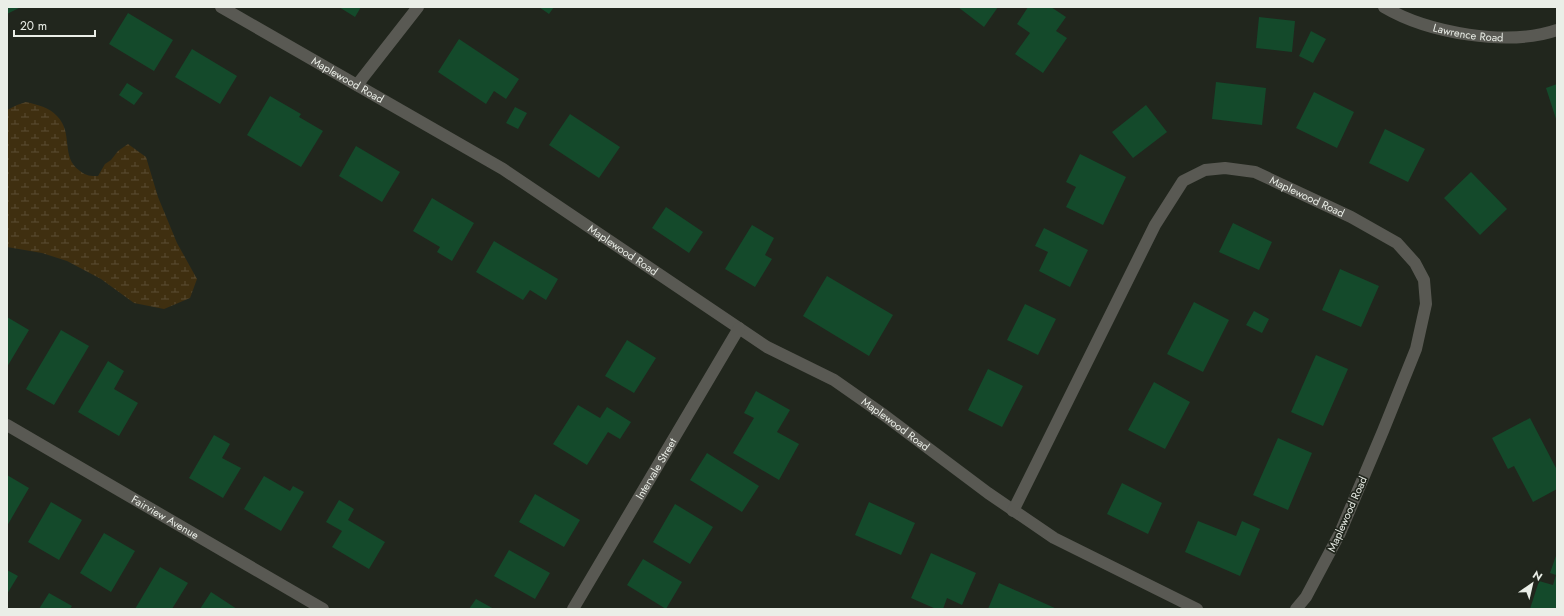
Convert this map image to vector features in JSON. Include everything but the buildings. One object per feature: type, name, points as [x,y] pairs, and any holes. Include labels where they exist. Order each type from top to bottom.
[{"type":"street","name":"Maplewood Road","points":[[221,7],[503,170],[767,347],[834,380],[1013,511],[1054,538],[1083,551],[1197,609]]},
{"type":"street","points":[[358,85],[418,7]]},
{"type":"street","name":"Lawrence Road","points":[[1384,7],[1410,20],[1460,34],[1508,37],[1547,34],[1557,30]]},
{"type":"street","name":"Maplewood Road","points":[[1013,511],[1155,225],[1183,181],[1205,170],[1225,168],[1255,172],[1351,217],[1397,243],[1415,263],[1424,280],[1426,304],[1416,349],[1340,533],[1306,597],[1296,609]]},
{"type":"street","name":"Intervale Street","points":[[573,609],[739,328]]},
{"type":"street","name":"Fairview Avenue","points":[[7,425],[323,609]]},
{"type":"green space","points":[[26,102],[47,108],[57,116],[65,130],[70,159],[80,171],[85,174],[98,176],[105,164],[111,160],[118,151],[128,144],[146,157],[158,197],[177,243],[197,279],[190,298],[164,309],[134,303],[101,279],[67,261],[42,253],[7,247],[7,110]]}]
